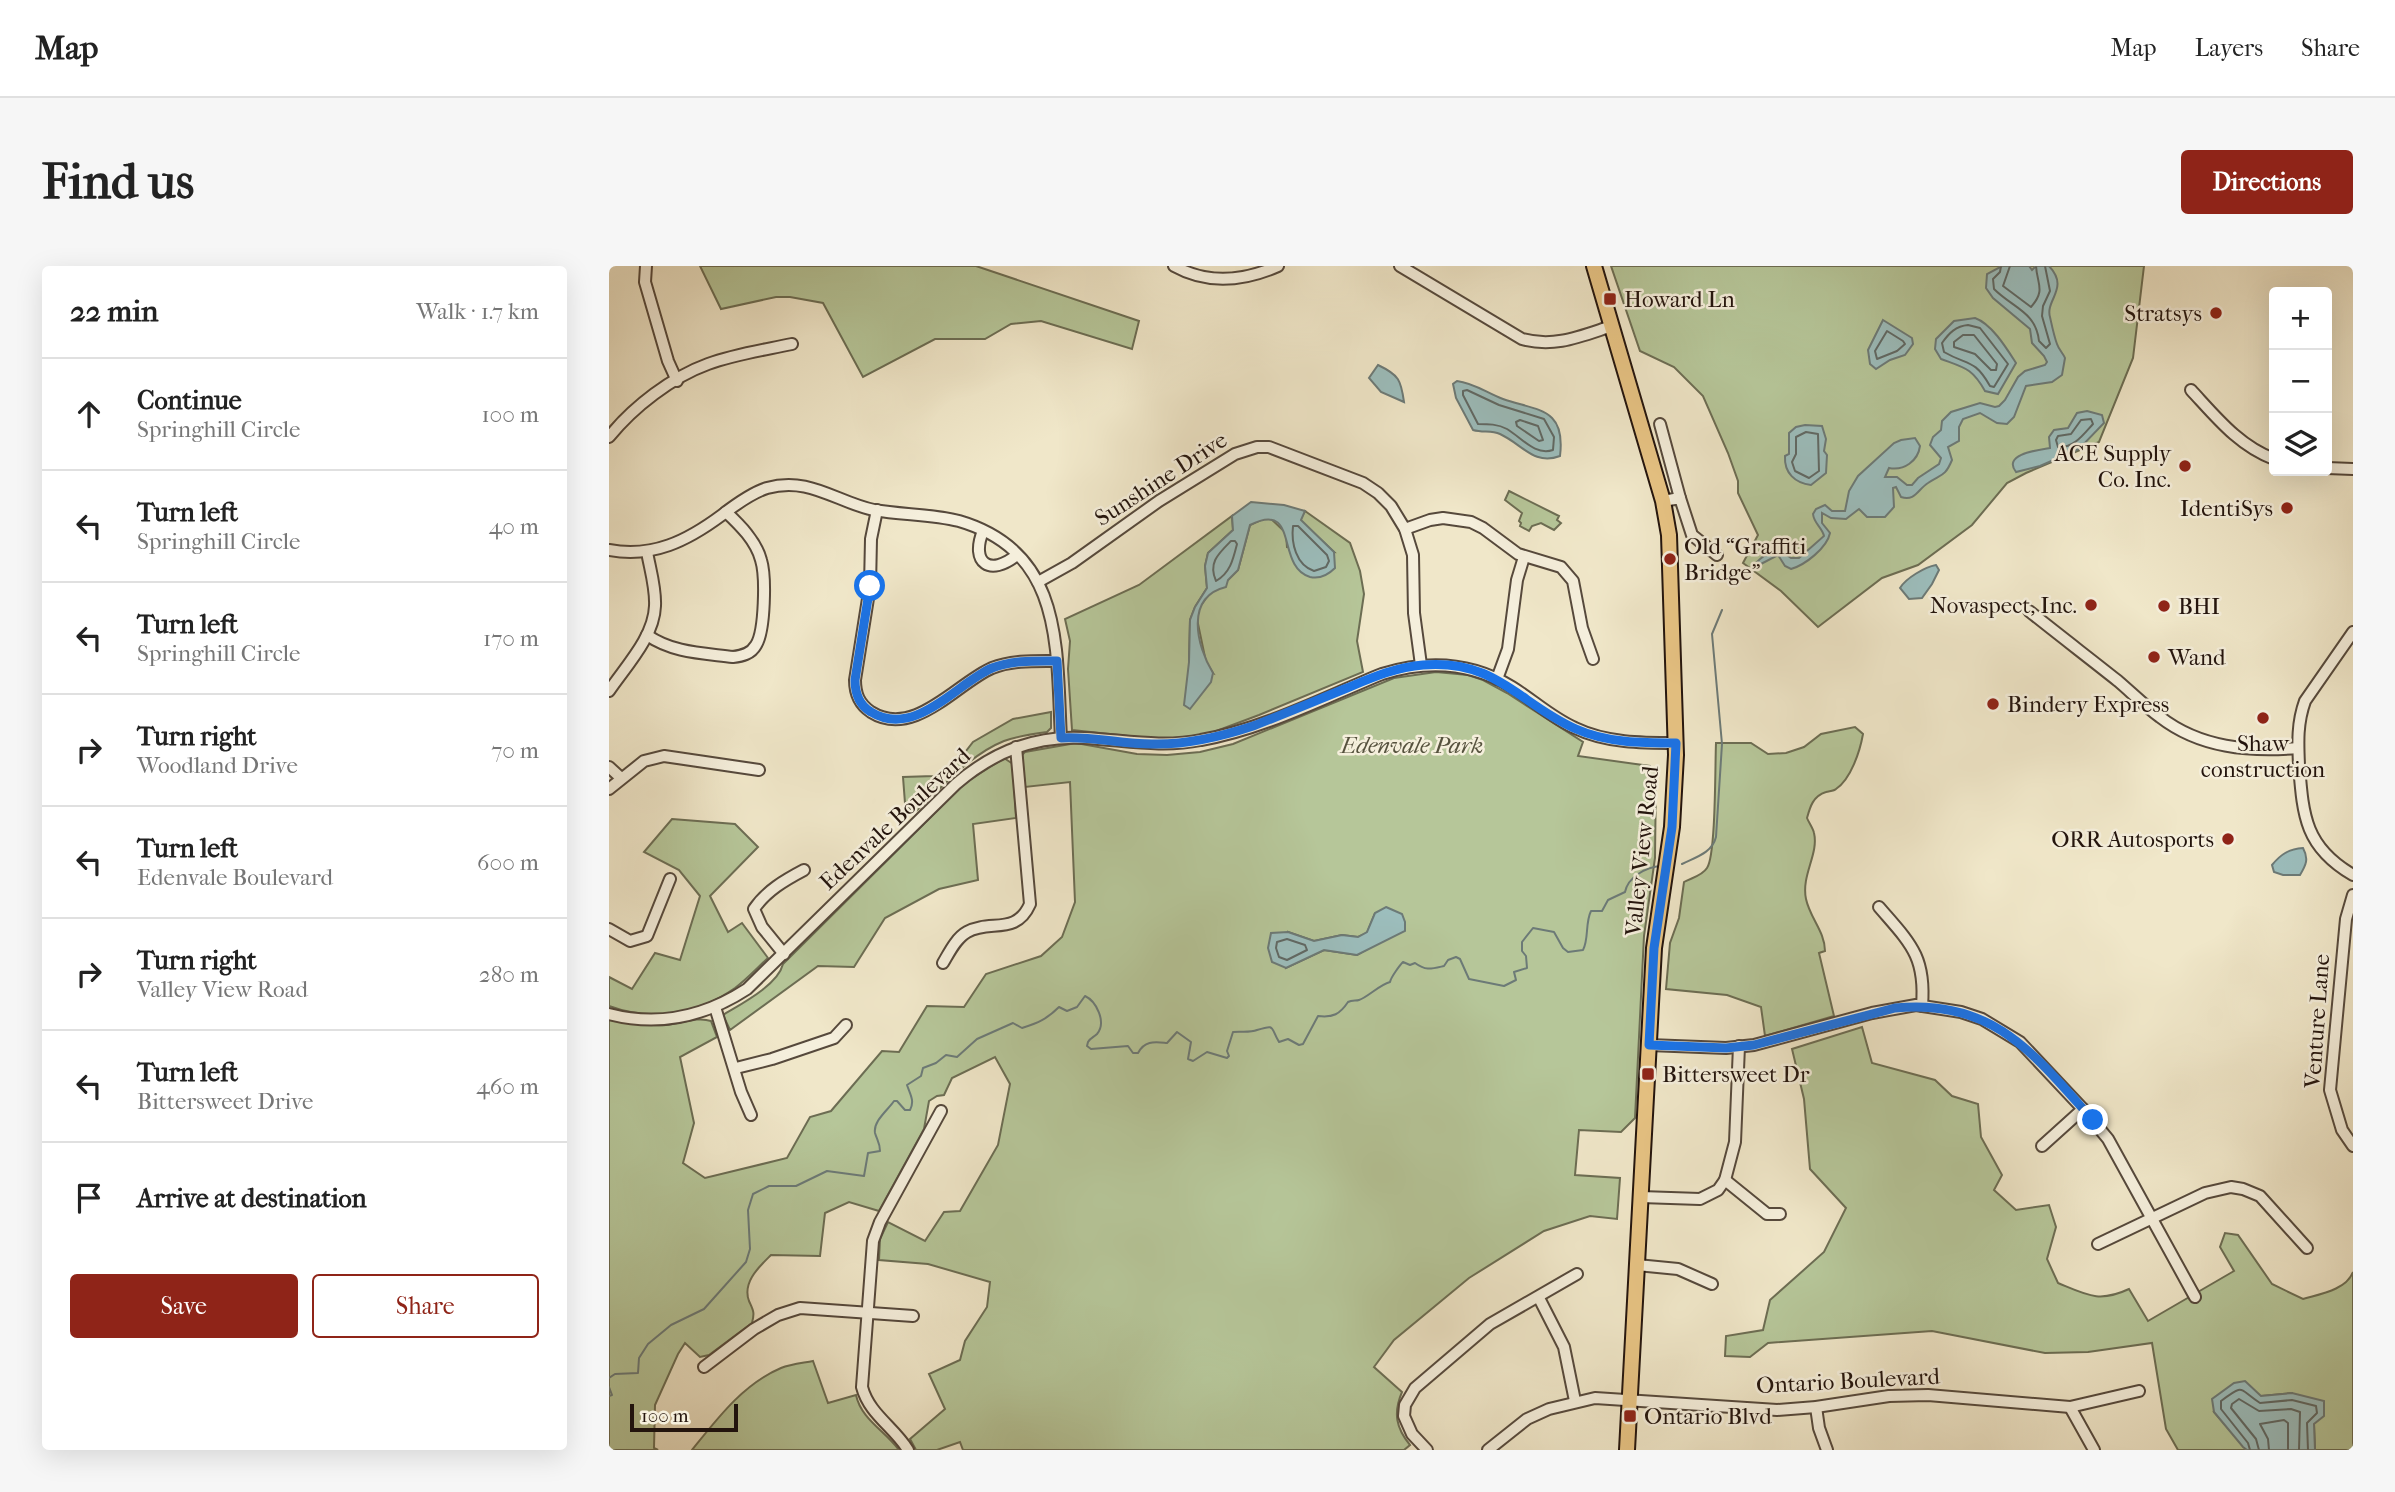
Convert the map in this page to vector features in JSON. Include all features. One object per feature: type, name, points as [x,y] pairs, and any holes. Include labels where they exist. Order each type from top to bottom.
[{"type":"main road","name":"Valley View Road","points":[[1594,266],[1646,440],[1663,501],[1669,535],[1676,743],[1672,827],[1654,948],[1627,1450]]},
{"type":"street","points":[[646,266],[645,282],[668,361],[677,381]]},
{"type":"street","points":[[1174,266],[1196,276],[1232,279],[1250,277],[1278,266]]},
{"type":"street","points":[[1400,266],[1523,339],[1537,343],[1569,341],[1612,326]]},
{"type":"street","points":[[609,437],[637,408],[706,365],[792,344]]},
{"type":"street","points":[[2191,390],[2232,434],[2269,456]]},
{"type":"street","points":[[1660,424],[1692,535],[1717,555]]},
{"type":"street","points":[[1646,440],[1664,436]]},
{"type":"street","name":"Sunshine Drive","points":[[1038,582],[1072,564],[1204,466],[1257,447],[1280,451],[1363,483],[1391,506],[1405,529],[1413,555],[1414,612],[1421,665]]},
{"type":"street","points":[[2332,468],[2353,469]]},
{"type":"street","points":[[609,550],[647,552],[676,544],[693,536],[763,490],[779,485],[809,486],[860,507],[956,521],[983,531],[1017,555],[1038,582],[1053,621],[1061,738]]},
{"type":"street","points":[[1663,501],[1680,498]]},
{"type":"street","points":[[877,510],[871,538],[870,586],[855,680],[855,691],[865,708],[884,717],[914,716],[941,704],[978,675],[995,667],[1023,662],[1057,661]]},
{"type":"street","points":[[647,635],[665,646],[681,651],[733,657],[741,656],[754,648],[760,635],[764,572],[757,548],[726,512]]},
{"type":"street","points":[[1405,529],[1443,518],[1471,522],[1524,557],[1561,566],[1573,581],[1582,628],[1593,659]]},
{"type":"street","points":[[983,531],[978,551],[981,560],[987,565],[997,567],[1008,563],[1017,555]]},
{"type":"street","points":[[609,691],[647,635],[653,619],[655,606],[647,552]]},
{"type":"street","points":[[1497,679],[1508,649],[1517,580],[1524,557]]},
{"type":"street","points":[[2029,611],[2160,717],[2192,736],[2221,746],[2237,748],[2298,748]]},
{"type":"street","points":[[2353,632],[2305,701],[2298,727],[2302,803],[2309,831],[2327,856],[2353,875]]},
{"type":"street","name":"Edenvale Boulevard","points":[[609,1014],[645,1020],[667,1020],[715,1007],[747,989],[956,784],[983,762],[1016,747],[1061,738],[1151,744],[1202,740],[1253,726],[1382,674],[1421,665],[1459,666],[1497,679],[1560,720],[1584,732],[1609,739],[1676,743]]},
{"type":"street","points":[[943,963],[963,933],[1015,923],[1027,912],[1030,904],[1016,747]]},
{"type":"street","points":[[609,789],[644,761],[664,756],[759,770]]},
{"type":"street","points":[[609,767],[621,778]]},
{"type":"street","points":[[784,954],[762,927],[754,909],[771,890],[804,870]]},
{"type":"street","points":[[609,929],[631,942],[647,936],[670,879]]},
{"type":"street","name":"Venture Lane","points":[[2353,895],[2346,919],[2330,1090],[2332,1104],[2342,1130],[2353,1146]]},
{"type":"street","points":[[1879,907],[1907,940],[1919,961],[1924,983],[1922,1006]]},
{"type":"street","points":[[1649,1045],[1739,1046],[1780,1038],[1872,1013],[1922,1006],[1961,1012],[2001,1029],[2036,1057],[2108,1139],[2195,1297]]},
{"type":"street","points":[[715,1007],[736,1068],[741,1092],[751,1115]]},
{"type":"street","points":[[736,1068],[834,1038],[846,1024]]},
{"type":"street","points":[[1641,1197],[1700,1199],[1718,1190],[1725,1180],[1735,1142],[1739,1046]]},
{"type":"street","points":[[2042,1146],[2083,1109]]},
{"type":"street","points":[[908,1450],[865,1398],[862,1378],[867,1312],[875,1232],[941,1111]]},
{"type":"street","points":[[1725,1180],[1767,1214],[1780,1213]]},
{"type":"street","points":[[2098,1244],[2216,1189],[2243,1189],[2266,1200],[2308,1248]]},
{"type":"street","points":[[1637,1265],[1678,1269],[1712,1284]]},
{"type":"street","points":[[1427,1450],[1406,1425],[1405,1405],[1409,1396],[1490,1324],[1577,1274]]},
{"type":"street","points":[[1539,1298],[1564,1347],[1575,1401]]},
{"type":"street","points":[[704,1367],[768,1320],[800,1308],[913,1316]]},
{"type":"street","name":"Ontario Boulevard","points":[[1490,1449],[1527,1419],[1549,1409],[1595,1398],[1777,1410],[1889,1396],[1928,1395],[2070,1407],[2139,1391]]},
{"type":"street","points":[[1816,1407],[1819,1428],[1827,1450]]},
{"type":"street","points":[[2070,1407],[2094,1450]]},
{"type":"green space","points":[[700,266],[976,266],[1139,321],[1132,349],[1041,321],[1011,324],[985,339],[935,339],[863,377],[823,303],[776,297],[721,309]]},
{"type":"green space","points":[[1611,266],[2144,266],[2133,358],[2099,442],[2007,483],[1972,525],[1918,565],[1882,578],[1818,627],[1781,591],[1743,563],[1758,535],[1738,493],[1738,481],[1728,453],[1703,396],[1674,367],[1640,351]]},
{"type":"green space","points":[[1509,491],[1559,516],[1557,520],[1561,523],[1554,530],[1541,523],[1532,526],[1529,531],[1520,526],[1522,513],[1505,500]]},
{"type":"green space","points":[[1305,511],[1350,543],[1360,571],[1364,594],[1357,641],[1363,672],[1211,733],[1182,739],[1072,730],[1068,669],[1070,641],[1065,619],[1139,585],[1232,516],[1233,530],[1208,553],[1205,566],[1207,588],[1190,620],[1189,662],[1213,673],[1206,662],[1197,619],[1199,608],[1212,590],[1238,570],[1250,525],[1270,518],[1286,533],[1287,547],[1334,552],[1300,520]]},
{"type":"green space","name":"Edenvale Park","points":[[1436,672],[1468,675],[1483,680],[1583,742],[1578,756],[1650,766],[1656,775],[1655,858],[1644,936],[1635,1118],[1621,1132],[1579,1130],[1575,1175],[1620,1178],[1617,1219],[1590,1216],[1544,1231],[1469,1278],[1394,1340],[1374,1367],[1402,1392],[1397,1407],[1397,1420],[1410,1445],[1404,1450],[963,1450],[960,1442],[937,1450],[916,1450],[910,1439],[945,1409],[929,1374],[960,1360],[965,1341],[987,1307],[990,1282],[928,1264],[879,1260],[880,1239],[888,1222],[925,1241],[944,1212],[960,1211],[998,1145],[1010,1084],[995,1057],[952,1078],[944,1095],[929,1101],[924,1129],[879,1211],[849,1202],[825,1213],[820,1256],[771,1255],[753,1275],[747,1294],[753,1311],[752,1323],[709,1355],[700,1357],[685,1343],[655,1405],[654,1448],[658,1450],[609,1450],[609,1018],[651,1025],[700,1019],[711,1021],[717,1037],[680,1057],[694,1123],[683,1163],[705,1178],[787,1158],[810,1117],[831,1111],[882,1051],[899,1052],[927,1006],[964,1007],[986,974],[1041,956],[1062,937],[1075,902],[1070,782],[1025,787],[1022,755],[1025,752],[1076,743],[1137,754],[1200,752],[1233,744],[1394,678]],"holes":[[[1375,913],[1373,946],[1357,955],[1324,950],[1286,968],[1288,932],[1314,941],[1342,935],[1358,937],[1367,933]]]},
{"type":"green space","points":[[1051,712],[1051,728],[1047,732],[1014,738],[991,747],[956,773],[914,813],[905,803],[903,777],[934,776],[959,760],[973,742],[1013,719]]},
{"type":"green space","points":[[1855,727],[1863,734],[1850,772],[1836,789],[1815,799],[1807,818],[1815,841],[1806,882],[1806,899],[1824,944],[1825,951],[1819,953],[1834,1016],[1765,1036],[1761,1007],[1727,995],[1666,989],[1670,943],[1679,918],[1684,882],[1702,873],[1710,860],[1714,829],[1716,743],[1751,743],[1768,754],[1786,753],[1804,747],[1821,734]]},
{"type":"green space","points":[[1004,758],[1013,764],[1016,818],[973,824],[978,880],[939,889],[885,918],[854,967],[818,966],[730,1030],[723,1015],[767,986],[780,972],[783,964],[965,783]]},
{"type":"green space","points":[[672,819],[735,824],[758,847],[710,896],[728,932],[742,923],[768,958],[735,988],[706,1004],[674,1013],[642,1014],[625,1011],[609,1006],[609,977],[632,989],[655,953],[680,960],[700,896],[679,870],[644,852]]},
{"type":"green space","points":[[1862,1027],[1872,1063],[1935,1080],[1952,1096],[1978,1104],[1981,1137],[2002,1175],[1994,1190],[2016,1210],[2049,1205],[2056,1227],[2047,1259],[2058,1283],[2093,1296],[2109,1296],[2129,1289],[2148,1321],[2234,1271],[2220,1247],[2225,1233],[2238,1235],[2272,1284],[2303,1299],[2339,1287],[2353,1272],[2353,1450],[2315,1450],[2314,1424],[2292,1393],[2261,1396],[2214,1412],[2247,1450],[2178,1450],[2166,1429],[2152,1343],[2088,1352],[2045,1353],[1932,1331],[1768,1343],[1750,1357],[1725,1356],[1726,1336],[1763,1330],[1770,1300],[1824,1252],[1846,1208],[1810,1169],[1804,1099],[1792,1049]]},
{"type":"green space","points":[[813,1361],[828,1403],[856,1395],[868,1418],[899,1450],[692,1450],[732,1403],[755,1383],[781,1368]]},
{"type":"water","points":[[2002,266],[2029,266],[2032,270],[2036,266],[2049,266],[2055,274],[2057,287],[2049,311],[2056,341],[2065,358],[2062,375],[2052,382],[2026,386],[2014,417],[2007,424],[1997,423],[1980,413],[1963,419],[1959,427],[1959,441],[1948,447],[1952,460],[1947,470],[1910,498],[1901,497],[1896,487],[1893,488],[1894,507],[1885,517],[1867,517],[1859,509],[1846,519],[1831,518],[1822,513],[1822,523],[1830,533],[1825,544],[1809,560],[1791,569],[1785,566],[1778,555],[1759,565],[1756,563],[1773,552],[1799,558],[1824,536],[1813,514],[1816,509],[1825,505],[1832,511],[1845,511],[1849,491],[1858,476],[1894,443],[1915,438],[1920,446],[1913,460],[1900,468],[1889,468],[1885,477],[1897,477],[1907,485],[1912,485],[1939,464],[1941,458],[1930,445],[1933,437],[1941,430],[1942,421],[1951,412],[1980,403],[1999,406],[2018,377],[2025,371],[2045,365],[2047,362],[2044,356],[2032,343],[2030,329],[1993,298],[1986,288],[1987,274]]},
{"type":"water","points":[[1975,318],[1993,331],[2016,363],[1998,394],[1985,391],[1972,373],[1941,359],[1935,349],[1936,339],[1954,321]]},
{"type":"water","points":[[1883,320],[1912,338],[1913,344],[1905,355],[1876,369],[1870,364],[1868,350]]},
{"type":"water","points":[[1378,365],[1398,379],[1404,402],[1381,392],[1369,378]]},
{"type":"water","points":[[1457,381],[1547,414],[1558,428],[1561,440],[1560,456],[1535,456],[1500,434],[1473,430],[1456,398],[1453,384]]},
{"type":"water","points":[[2087,411],[2102,415],[2104,423],[2079,449],[2040,466],[2016,472],[2013,466],[2017,457],[2050,448],[2049,437],[2054,430],[2068,428],[2077,413]]},
{"type":"water","points":[[1822,426],[1826,439],[1826,473],[1811,485],[1792,476],[1785,462],[1785,456],[1789,454],[1789,433],[1796,427]]},
{"type":"water","points":[[1251,502],[1284,505],[1305,511],[1301,520],[1334,552],[1335,568],[1323,576],[1310,577],[1299,571],[1282,528],[1276,521],[1265,520],[1250,525],[1238,570],[1228,580],[1226,587],[1213,592],[1204,601],[1199,611],[1199,636],[1213,673],[1211,682],[1190,709],[1184,705],[1190,620],[1207,588],[1205,566],[1208,553],[1233,530],[1232,516]]},
{"type":"water","points":[[1936,565],[1939,570],[1922,598],[1909,599],[1900,588],[1903,584],[1916,574]]},
{"type":"water","points":[[2303,848],[2306,862],[2300,875],[2274,872],[2272,865],[2279,858],[2289,851]]},
{"type":"water","points":[[1386,907],[1402,914],[1405,931],[1357,955],[1324,950],[1286,968],[1272,962],[1268,948],[1271,933],[1288,932],[1314,941],[1342,935],[1358,937],[1367,932],[1375,913]]},
{"type":"water","points":[[2245,1381],[2261,1396],[2292,1393],[2324,1401],[2324,1416],[2314,1424],[2315,1450],[2247,1450],[2243,1447],[2214,1412],[2212,1399],[2234,1383]]},
{"type":"waterway","points":[[1682,864],[1707,851],[1716,837],[1722,744],[1712,634],[1722,610]]},
{"type":"waterway","points":[[609,1378],[615,1374],[638,1373],[639,1358],[648,1344],[671,1325],[704,1309],[746,1262],[750,1249],[748,1210],[753,1194],[769,1186],[796,1186],[827,1171],[864,1176],[868,1153],[880,1151],[875,1129],[881,1116],[894,1101],[905,1110],[910,1110],[912,1101],[907,1085],[921,1076],[923,1068],[946,1055],[957,1057],[977,1039],[1013,1023],[1022,1028],[1033,1024],[1059,1007],[1067,1011],[1077,1007],[1085,996],[1096,1007],[1101,1024],[1097,1034],[1088,1042],[1087,1046],[1091,1049],[1128,1046],[1133,1053],[1138,1053],[1147,1044],[1167,1043],[1177,1032],[1191,1042],[1188,1059],[1193,1061],[1207,1052],[1227,1058],[1233,1032],[1267,1027],[1272,1028],[1279,1042],[1288,1039],[1299,1045],[1303,1044],[1318,1016],[1336,1014],[1348,1002],[1358,1000],[1390,982],[1403,962],[1432,968],[1444,966],[1448,960],[1456,957],[1460,959],[1469,979],[1504,986],[1516,980],[1514,972],[1527,968],[1522,942],[1533,928],[1554,932],[1568,952],[1583,950],[1591,911],[1602,911],[1608,900],[1625,892],[1630,882],[1639,874],[1649,868],[1661,866]]},
{"type":"waterway","points":[[609,1387],[612,1395],[609,1396]]},
{"type":"place","name":"Howard Ln","points":[[1610,299]]},
{"type":"place","name":"Stratsys","points":[[2216,313]]},
{"type":"place","name":"ACE Supply Co. Inc.","points":[[2185,466]]},
{"type":"place","name":"IdentiSys","points":[[2287,508]]},
{"type":"place","name":"Old “Graffiti Bridge”","points":[[1670,559]]},
{"type":"place","name":"Novaspect, Inc.","points":[[2091,605]]},
{"type":"place","name":"BHI","points":[[2164,606]]},
{"type":"place","name":"Wand","points":[[2154,657]]},
{"type":"place","name":"Bindery Express","points":[[1993,704]]},
{"type":"place","name":"Shaw construction","points":[[2263,718]]},
{"type":"place","name":"ORR Autosports","points":[[2228,839]]},
{"type":"place","name":"Bittersweet Dr","points":[[1648,1074]]},
{"type":"place","name":"Ontario Blvd","points":[[1630,1416]]},
{"type":"route","points":[[870,586],[855,691],[865,708],[884,717],[914,716],[927,711],[941,704],[978,675],[995,667],[1032,661],[1057,661],[1061,738],[1177,744],[1253,726],[1382,674],[1402,668],[1435,664],[1469,668],[1497,679],[1573,728],[1596,736],[1635,742],[1676,743],[1672,827],[1654,948],[1649,1045],[1726,1048],[1754,1045],[1895,1008],[1939,1007],[1982,1019],[2020,1042],[2093,1120]]}]
